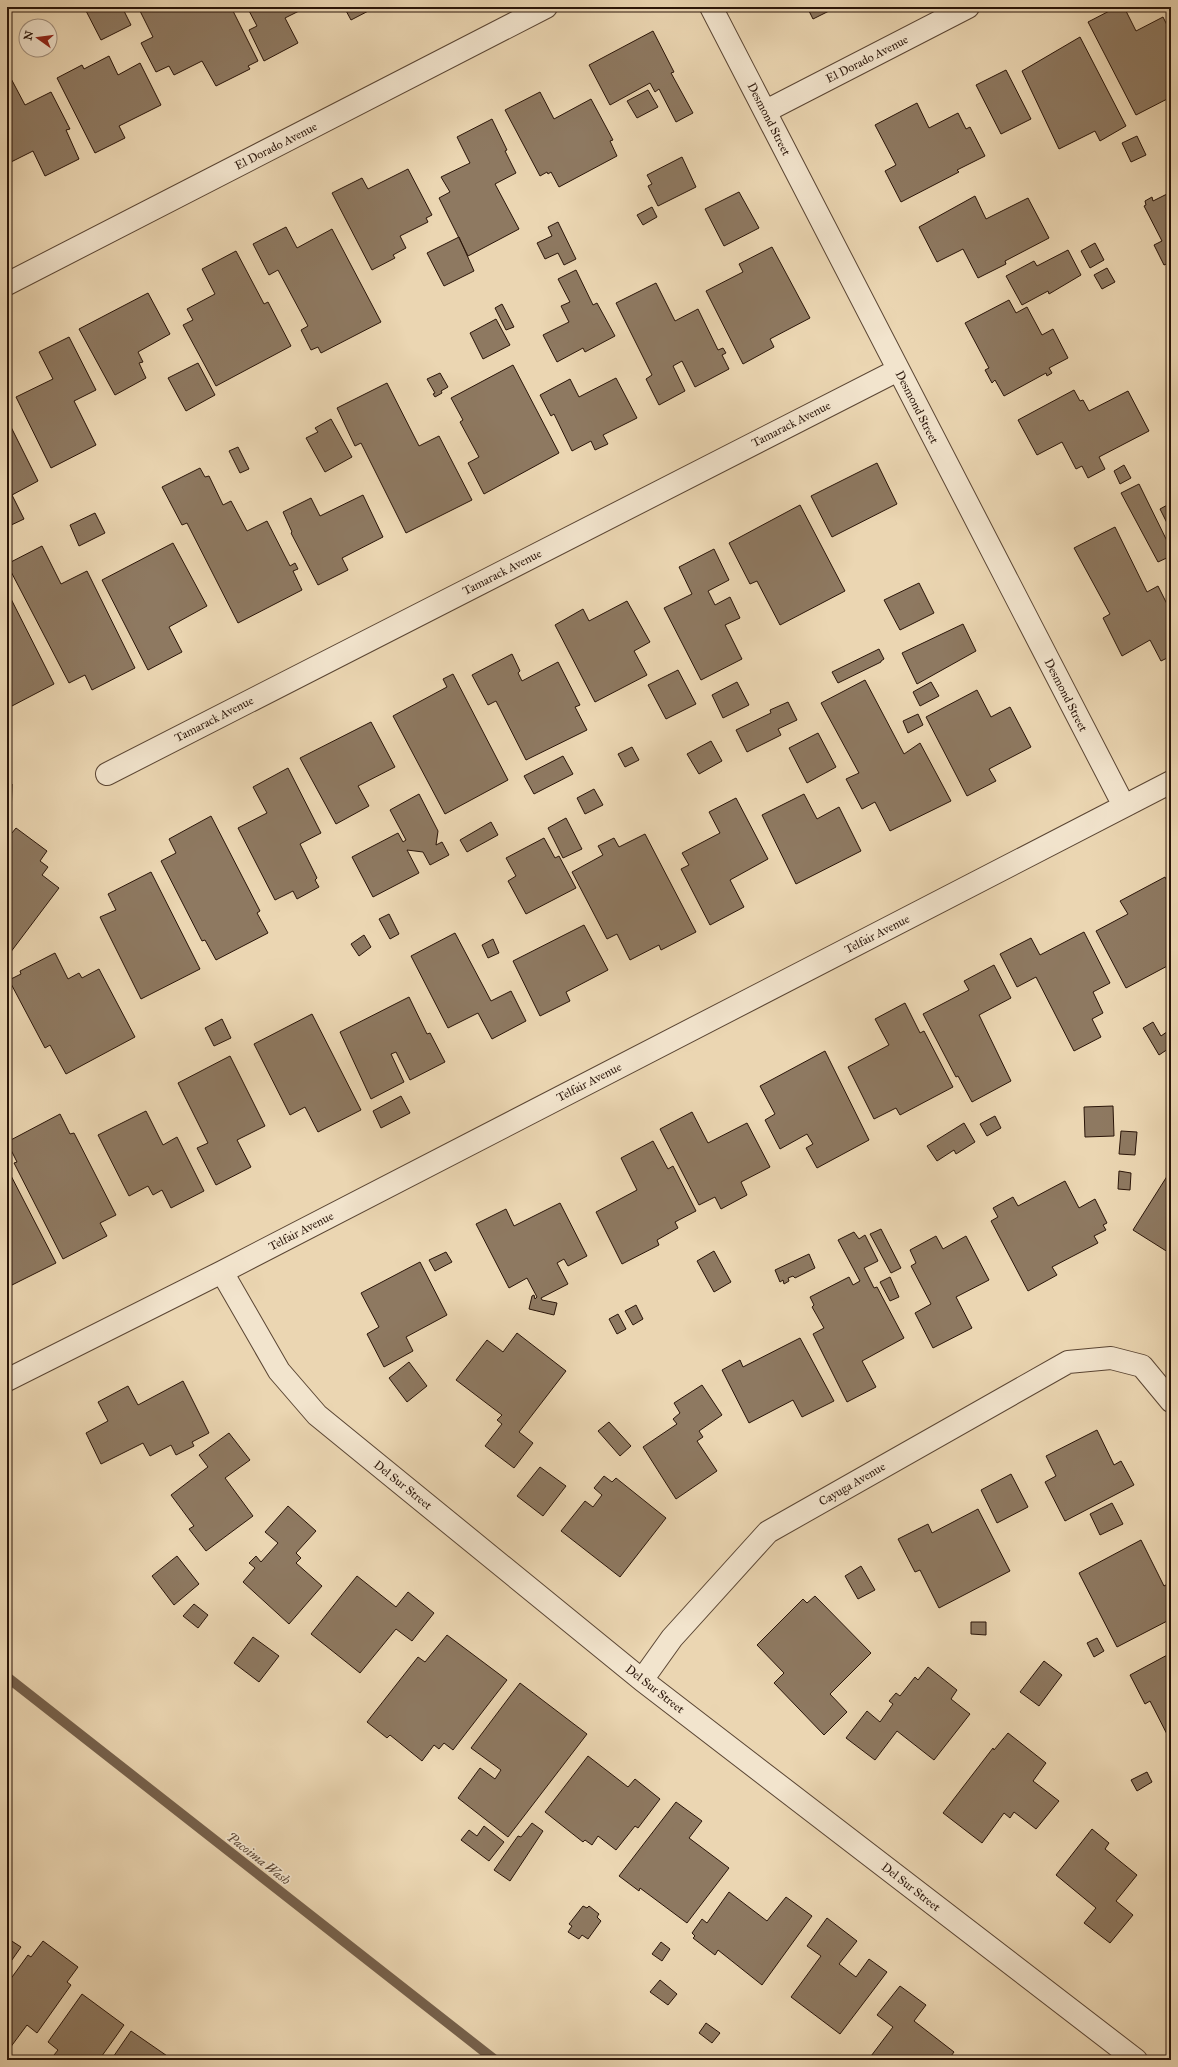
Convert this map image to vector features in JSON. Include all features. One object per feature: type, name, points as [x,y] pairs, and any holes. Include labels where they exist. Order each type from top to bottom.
[{"type":"street","name":"El Dorado Avenue","points":[[7,284],[546,7]]},
{"type":"street","name":"Desmond Street","points":[[711,7],[1124,806]]},
{"type":"street","name":"El Dorado Avenue","points":[[766,111],[968,7]]},
{"type":"street","name":"Tamarack Avenue","points":[[107,774],[898,370]]},
{"type":"street","name":"Telfair Avenue","points":[[7,1380],[222,1272],[1171,782]]},
{"type":"street","name":"Del Sur Street","points":[[222,1272],[279,1371],[317,1415],[642,1680],[1136,2060]]},
{"type":"street","name":"Cayuga Avenue","points":[[642,1680],[672,1638],[768,1532],[1068,1362],[1111,1358],[1142,1366],[1171,1400]]},
{"type":"building","points":[[84,7],[122,7],[131,25],[101,40]]},
{"type":"building","points":[[138,7],[231,7],[258,61],[248,66],[250,69],[216,86],[202,61],[174,75],[169,66],[156,72],[141,43],[153,37]]},
{"type":"building","points":[[247,7],[307,7],[285,18],[298,43],[264,61],[249,30],[257,26]]},
{"type":"building","points":[[344,7],[376,7],[351,20]]},
{"type":"building","points":[[807,7],[837,7],[813,19]]},
{"type":"building","points":[[1117,7],[1124,7],[1136,31],[1163,17],[1171,33],[1171,97],[1136,115],[1088,22]]},
{"type":"building","points":[[653,31],[674,72],[671,73],[693,113],[676,122],[659,89],[655,92],[650,83],[610,105],[589,65]]},
{"type":"building","points":[[1080,37],[1126,126],[1100,141],[1095,131],[1059,149],[1022,71]]},
{"type":"building","points":[[109,56],[118,75],[140,63],[161,105],[119,126],[125,138],[95,153],[57,78],[82,65],[84,69]]},
{"type":"building","points":[[1006,70],[1031,119],[1001,134],[976,85]]},
{"type":"building","points":[[7,71],[25,105],[51,92],[70,129],[66,130],[79,159],[45,176],[33,151],[7,164]]},
{"type":"building","points":[[648,90],[658,107],[637,118],[627,101]]},
{"type":"building","points":[[540,92],[554,119],[591,99],[613,140],[610,141],[617,156],[559,187],[551,172],[548,174],[547,172],[540,176],[505,110]]},
{"type":"building","points":[[917,103],[929,128],[958,113],[966,129],[970,127],[985,156],[957,170],[959,172],[901,202],[885,171],[896,165],[875,125]]},
{"type":"building","points":[[492,119],[516,173],[495,184],[519,229],[468,256],[439,198],[450,192],[441,177],[470,163],[457,137]]},
{"type":"building","points":[[1137,136],[1146,155],[1131,162],[1122,143]]},
{"type":"building","points":[[682,157],[696,187],[658,206],[648,186],[652,184],[647,175]]},
{"type":"building","points":[[408,169],[432,215],[426,218],[428,222],[400,236],[406,248],[393,255],[395,258],[372,270],[332,193],[362,178],[368,189]]},
{"type":"building","points":[[1171,187],[1171,262],[1164,265],[1154,245],[1162,241],[1144,206],[1146,205],[1145,201],[1152,197],[1153,201],[1169,193],[1167,189]]},
{"type":"building","points":[[739,192],[759,228],[724,246],[705,209]]},
{"type":"building","points":[[975,196],[986,219],[1028,198],[1049,238],[1005,261],[1006,264],[978,278],[963,249],[937,262],[919,227]]},
{"type":"building","points":[[652,207],[657,217],[643,225],[637,215]]},
{"type":"building","points":[[558,222],[576,259],[564,265],[558,253],[545,259],[537,243],[552,236],[548,227]]},
{"type":"building","points":[[286,227],[297,248],[332,229],[381,322],[321,353],[318,347],[311,350],[301,330],[308,326],[278,270],[269,275],[253,244]]},
{"type":"building","points":[[459,237],[474,271],[444,286],[427,253]]},
{"type":"building","points":[[1095,243],[1104,260],[1090,268],[1081,251]]},
{"type":"building","points":[[772,247],[810,318],[770,339],[774,347],[743,364],[706,291],[743,272],[739,264]]},
{"type":"building","points":[[1068,250],[1081,275],[1049,294],[1048,291],[1022,305],[1006,276],[1034,261],[1037,266]]},
{"type":"building","points":[[236,251],[264,304],[268,302],[291,346],[216,386],[183,325],[193,320],[187,309],[215,294],[202,269]]},
{"type":"building","points":[[1107,268],[1115,282],[1102,289],[1094,275]]},
{"type":"building","points":[[576,270],[593,305],[597,303],[615,336],[585,352],[583,348],[557,362],[543,335],[569,322],[561,306],[570,302],[558,279]]},
{"type":"building","points":[[656,283],[675,321],[698,309],[718,350],[723,348],[726,353],[722,355],[729,369],[695,387],[682,361],[673,366],[685,391],[659,405],[646,379],[652,375],[616,303]]},
{"type":"building","points":[[148,293],[170,334],[138,352],[143,362],[139,363],[146,378],[115,395],[79,329]]},
{"type":"building","points":[[1009,300],[1016,313],[1027,307],[1042,335],[1053,329],[1068,358],[1049,368],[1052,373],[1047,376],[1046,373],[1004,396],[995,380],[992,383],[985,370],[989,368],[965,323]]},
{"type":"building","points":[[502,304],[514,327],[506,330],[495,308]]},
{"type":"building","points":[[496,319],[510,345],[483,359],[470,333]]},
{"type":"building","points":[[69,337],[96,390],[74,401],[96,445],[51,468],[16,397],[53,379],[39,352]]},
{"type":"building","points":[[198,363],[215,395],[186,411],[168,378]]},
{"type":"building","points":[[513,365],[559,453],[484,494],[468,463],[479,457],[460,422],[463,420],[451,398]]},
{"type":"building","points":[[440,373],[448,387],[435,397],[433,394],[435,393],[427,379]]},
{"type":"building","points":[[616,378],[637,418],[603,435],[608,444],[595,450],[591,441],[572,451],[554,414],[551,416],[540,395],[570,379],[579,397]]},
{"type":"building","points":[[387,383],[419,446],[439,436],[472,500],[406,533],[361,443],[355,446],[337,408]]},
{"type":"building","points":[[1074,390],[1080,401],[1083,400],[1089,411],[1128,391],[1149,431],[1099,457],[1105,469],[1088,478],[1082,466],[1076,469],[1062,442],[1037,455],[1018,420]]},
{"type":"building","points":[[7,419],[38,481],[12,495],[24,519],[7,527]]},
{"type":"building","points":[[331,419],[352,457],[325,472],[306,438],[318,432],[315,428]]},
{"type":"building","points":[[238,447],[249,469],[240,473],[229,451]]},
{"type":"building","points":[[877,463],[897,504],[832,537],[811,496]]},
{"type":"building","points":[[1124,465],[1131,478],[1120,484],[1114,471]]},
{"type":"building","points":[[200,468],[205,477],[209,476],[223,505],[231,501],[247,531],[267,521],[290,566],[295,563],[298,569],[293,571],[302,590],[238,623],[187,523],[182,525],[162,487]]},
{"type":"building","points":[[1139,484],[1171,549],[1171,556],[1158,562],[1121,493]]},
{"type":"building","points":[[363,495],[383,537],[342,558],[348,570],[318,585],[291,533],[292,532],[283,512],[311,498],[320,516]]},
{"type":"building","points":[[1171,503],[1171,531],[1160,509]]},
{"type":"building","points":[[800,505],[845,591],[780,625],[757,581],[750,584],[729,543]]},
{"type":"building","points":[[95,513],[105,533],[79,546],[70,525]]},
{"type":"building","points":[[1115,527],[1147,592],[1158,586],[1171,612],[1171,656],[1161,661],[1150,640],[1122,656],[1103,618],[1110,614],[1074,548]]},
{"type":"building","points":[[173,543],[207,606],[169,627],[182,652],[148,670],[102,580]]},
{"type":"building","points":[[42,546],[61,584],[87,571],[135,668],[92,690],[85,675],[69,683],[7,564]]},
{"type":"building","points":[[714,549],[729,580],[708,591],[715,605],[730,597],[740,618],[725,625],[742,659],[701,680],[664,608],[692,594],[679,567]]},
{"type":"building","points":[[919,583],[934,613],[900,630],[884,600]]},
{"type":"building","points":[[7,591],[54,684],[10,707],[7,701]]},
{"type":"building","points":[[627,601],[650,642],[634,651],[647,675],[595,702],[555,625],[583,609],[589,621]]},
{"type":"building","points":[[963,624],[976,651],[917,684],[902,653]]},
{"type":"building","points":[[879,649],[884,659],[881,662],[838,683],[832,672]]},
{"type":"building","points":[[512,654],[520,671],[518,673],[522,681],[558,662],[580,705],[575,707],[587,730],[526,760],[496,701],[488,705],[472,675]]},
{"type":"building","points":[[678,670],[696,704],[666,719],[648,685]]},
{"type":"building","points":[[453,674],[508,780],[445,814],[393,716],[447,687],[443,679]]},
{"type":"building","points":[[865,680],[904,754],[920,743],[951,801],[890,831],[875,802],[862,809],[846,779],[859,773],[821,703]]},
{"type":"building","points":[[737,682],[749,705],[723,718],[712,695]]},
{"type":"building","points":[[931,682],[939,696],[920,706],[913,692]]},
{"type":"building","points":[[977,690],[991,717],[1010,707],[1031,747],[989,769],[996,781],[967,796],[926,717]]},
{"type":"building","points":[[788,702],[797,720],[778,729],[781,735],[747,752],[736,730],[771,713],[770,710]]},
{"type":"building","points":[[918,714],[923,725],[908,733],[903,721]]},
{"type":"building","points":[[371,722],[395,767],[358,786],[369,806],[336,824],[300,758]]},
{"type":"building","points":[[818,733],[836,767],[807,783],[789,748]]},
{"type":"building","points":[[711,741],[722,761],[699,774],[687,754]]},
{"type":"building","points":[[632,747],[639,760],[625,767],[618,754]]},
{"type":"building","points":[[563,756],[573,774],[534,794],[524,776]]},
{"type":"building","points":[[288,768],[321,833],[300,844],[317,878],[315,880],[319,887],[297,899],[293,891],[275,900],[238,828],[267,813],[253,787]]},
{"type":"building","points":[[7,784],[12,784],[11,821],[7,821]]},
{"type":"building","points":[[594,789],[603,805],[585,814],[577,798]]},
{"type":"building","points":[[419,794],[438,831],[436,845],[442,842],[449,855],[430,865],[423,852],[407,850],[419,873],[373,897],[352,857],[398,833],[403,842],[406,840],[390,810]]},
{"type":"building","points":[[804,794],[817,819],[839,807],[861,851],[796,884],[762,815]]},
{"type":"building","points":[[736,798],[768,859],[730,880],[744,907],[710,925],[681,869],[689,865],[682,853],[720,833],[709,812]]},
{"type":"building","points":[[211,816],[260,911],[257,913],[268,933],[216,960],[205,940],[202,941],[161,861],[176,853],[169,839]]},
{"type":"building","points":[[566,818],[582,849],[563,858],[548,828]]},
{"type":"building","points":[[491,822],[498,835],[467,852],[460,840]]},
{"type":"building","points":[[16,828],[47,851],[40,861],[48,867],[42,875],[59,888],[7,957],[7,839]]},
{"type":"building","points":[[645,834],[696,932],[661,950],[659,945],[630,960],[617,934],[607,939],[572,872],[603,855],[598,846],[614,838],[619,847]]},
{"type":"building","points":[[544,838],[555,858],[559,856],[576,888],[526,914],[508,881],[516,876],[506,858]]},
{"type":"building","points":[[151,872],[200,969],[141,999],[100,917],[116,910],[108,894]]},
{"type":"building","points":[[1165,877],[1171,889],[1171,964],[1126,988],[1096,931],[1128,914],[1120,901]]},
{"type":"building","points":[[389,914],[399,934],[390,939],[379,919]]},
{"type":"building","points":[[584,925],[608,970],[566,992],[570,1001],[540,1016],[513,961]]},
{"type":"building","points":[[1084,932],[1110,983],[1093,992],[1103,1013],[1092,1019],[1101,1037],[1074,1051],[1036,977],[1017,987],[1000,954],[1031,938],[1040,955]]},
{"type":"building","points":[[455,933],[491,1001],[511,991],[526,1021],[492,1039],[478,1013],[448,1028],[411,956]]},
{"type":"building","points":[[364,935],[371,947],[359,956],[351,944]]},
{"type":"building","points":[[493,939],[499,953],[488,958],[482,945]]},
{"type":"building","points":[[55,953],[68,979],[79,973],[82,978],[99,969],[135,1037],[66,1074],[50,1045],[45,1048],[9,980],[21,974],[20,971]]},
{"type":"building","points":[[994,965],[1011,998],[979,1015],[1011,1081],[972,1102],[958,1076],[956,1077],[923,1014],[969,990],[964,981]]},
{"type":"building","points":[[409,997],[427,1034],[430,1033],[445,1062],[410,1080],[396,1052],[391,1054],[404,1082],[371,1099],[340,1032]]},
{"type":"building","points":[[905,1003],[920,1033],[924,1031],[953,1087],[900,1115],[896,1108],[874,1119],[848,1067],[889,1045],[875,1019]]},
{"type":"building","points":[[312,1014],[361,1110],[318,1132],[305,1107],[290,1115],[254,1044]]},
{"type":"building","points":[[222,1019],[231,1038],[214,1046],[205,1028]]},
{"type":"building","points":[[1153,1022],[1161,1036],[1171,1029],[1171,1047],[1159,1055],[1143,1028]]},
{"type":"building","points":[[825,1051],[869,1140],[817,1168],[806,1148],[813,1144],[807,1134],[780,1149],[765,1120],[775,1114],[760,1086]]},
{"type":"building","points":[[230,1056],[265,1126],[237,1140],[251,1167],[216,1185],[197,1148],[208,1143],[178,1083]]},
{"type":"building","points":[[401,1096],[410,1113],[381,1128],[373,1111]]},
{"type":"building","points":[[1113,1106],[1114,1136],[1085,1137],[1084,1107]]},
{"type":"building","points":[[146,1111],[163,1145],[177,1137],[204,1191],[171,1208],[162,1190],[153,1195],[148,1186],[129,1196],[98,1135]]},
{"type":"building","points":[[692,1112],[708,1143],[747,1123],[770,1167],[741,1182],[747,1195],[721,1209],[715,1197],[699,1205],[660,1129]]},
{"type":"building","points":[[60,1114],[70,1134],[74,1133],[116,1215],[100,1223],[107,1236],[63,1259],[14,1163],[17,1162],[7,1142]]},
{"type":"building","points":[[995,1116],[1001,1128],[987,1136],[980,1124]]},
{"type":"building","points":[[964,1123],[975,1142],[956,1154],[954,1150],[937,1161],[927,1146]]},
{"type":"building","points":[[1121,1131],[1137,1132],[1135,1155],[1119,1154]]},
{"type":"building","points":[[653,1141],[668,1169],[673,1166],[696,1211],[675,1222],[678,1228],[657,1240],[659,1245],[622,1264],[596,1212],[637,1190],[621,1158]]},
{"type":"building","points":[[7,1168],[56,1263],[12,1285],[7,1275]]},
{"type":"building","points":[[1171,1170],[1171,1254],[1133,1230]]},
{"type":"building","points":[[1119,1171],[1131,1173],[1130,1190],[1118,1189]]},
{"type":"building","points":[[1065,1181],[1079,1208],[1095,1199],[1107,1223],[1103,1225],[1106,1230],[1094,1236],[1098,1243],[1052,1267],[1057,1275],[1028,1291],[991,1221],[998,1217],[993,1208],[1013,1197],[1018,1206]]},
{"type":"building","points":[[560,1203],[587,1256],[568,1266],[564,1259],[557,1263],[568,1284],[541,1298],[542,1300],[557,1303],[554,1315],[529,1309],[532,1296],[534,1295],[535,1299],[537,1297],[527,1278],[509,1288],[476,1224],[506,1209],[514,1226]]},
{"type":"building","points":[[881,1229],[901,1268],[891,1273],[870,1234]]},
{"type":"building","points":[[854,1232],[859,1239],[865,1235],[878,1261],[864,1268],[874,1288],[877,1287],[904,1338],[862,1361],[876,1387],[847,1402],[813,1334],[824,1328],[812,1307],[814,1305],[810,1297],[849,1277],[853,1285],[860,1281],[838,1240]]},
{"type":"building","points":[[936,1236],[943,1249],[966,1236],[989,1280],[956,1297],[972,1328],[933,1348],[915,1313],[931,1304],[911,1266],[916,1263],[910,1250]]},
{"type":"building","points":[[714,1251],[731,1282],[714,1292],[697,1261]]},
{"type":"building","points":[[446,1252],[452,1262],[435,1271],[429,1260]]},
{"type":"building","points":[[809,1254],[815,1268],[795,1278],[793,1276],[788,1278],[789,1281],[784,1284],[783,1280],[780,1282],[775,1270]]},
{"type":"building","points":[[420,1262],[447,1315],[406,1337],[413,1351],[384,1367],[367,1334],[379,1327],[361,1293]]},
{"type":"building","points":[[890,1277],[899,1297],[890,1301],[880,1282]]},
{"type":"building","points":[[636,1305],[643,1319],[633,1325],[625,1311]]},
{"type":"building","points":[[618,1314],[626,1329],[617,1334],[609,1319]]},
{"type":"building","points":[[517,1333],[566,1371],[519,1432],[533,1443],[514,1468],[485,1446],[502,1424],[497,1420],[502,1415],[456,1380],[487,1340],[503,1352]]},
{"type":"building","points":[[800,1338],[834,1401],[802,1417],[793,1400],[749,1423],[722,1370],[740,1360],[743,1367]]},
{"type":"building","points":[[409,1362],[427,1386],[407,1402],[389,1378]]},
{"type":"building","points":[[183,1381],[209,1433],[192,1442],[194,1446],[176,1455],[171,1445],[150,1456],[143,1443],[101,1464],[86,1433],[108,1421],[98,1402],[128,1386],[138,1405]]},
{"type":"building","points":[[702,1385],[722,1415],[699,1431],[703,1437],[697,1441],[717,1471],[676,1499],[643,1447],[677,1424],[673,1419],[680,1413],[674,1403]]},
{"type":"building","points":[[609,1422],[631,1446],[620,1456],[598,1431]]},
{"type":"building","points":[[1097,1430],[1114,1465],[1121,1461],[1134,1485],[1065,1521],[1045,1482],[1056,1476],[1046,1456]]},
{"type":"building","points":[[229,1433],[250,1460],[225,1478],[253,1516],[206,1551],[189,1529],[194,1526],[171,1495],[208,1467],[199,1455]]},
{"type":"building","points":[[540,1467],[566,1486],[543,1516],[517,1496]]},
{"type":"building","points":[[1011,1474],[1028,1507],[997,1523],[981,1490]]},
{"type":"building","points":[[604,1476],[612,1482],[616,1478],[666,1518],[620,1577],[561,1531],[585,1501],[593,1507],[602,1495],[594,1488]]},
{"type":"building","points":[[1112,1503],[1123,1524],[1100,1535],[1090,1514]]},
{"type":"building","points":[[288,1506],[316,1531],[296,1553],[301,1558],[296,1563],[322,1586],[289,1624],[243,1582],[255,1568],[249,1563],[256,1556],[261,1562],[278,1543],[265,1532]]},
{"type":"building","points":[[978,1509],[1010,1571],[939,1608],[920,1570],[915,1572],[898,1539],[928,1524],[932,1533]]},
{"type":"building","points":[[1141,1540],[1164,1586],[1171,1582],[1171,1619],[1117,1647],[1079,1573]]},
{"type":"building","points":[[177,1556],[199,1584],[174,1605],[152,1576]]},
{"type":"building","points":[[861,1566],[875,1590],[858,1599],[845,1576]]},
{"type":"building","points":[[357,1576],[396,1607],[408,1592],[434,1613],[412,1641],[396,1629],[360,1673],[311,1634]]},
{"type":"building","points":[[815,1596],[871,1653],[830,1694],[847,1712],[824,1735],[774,1683],[784,1673],[757,1645],[803,1599],[807,1603]]},
{"type":"building","points":[[194,1604],[208,1615],[198,1628],[183,1616]]},
{"type":"building","points":[[971,1622],[986,1622],[986,1635],[971,1634]]},
{"type":"building","points":[[447,1635],[507,1680],[453,1750],[444,1743],[439,1749],[434,1745],[422,1761],[390,1735],[387,1738],[367,1722],[418,1657],[425,1662]]},
{"type":"building","points":[[253,1637],[279,1656],[259,1682],[234,1663]]},
{"type":"building","points":[[1097,1638],[1104,1651],[1094,1657],[1087,1643]]},
{"type":"building","points":[[1171,1653],[1171,1742],[1150,1701],[1145,1704],[1130,1675]]},
{"type":"building","points":[[1044,1661],[1062,1675],[1039,1706],[1020,1692]]},
{"type":"building","points":[[928,1667],[957,1690],[951,1699],[970,1714],[934,1760],[897,1731],[875,1760],[846,1738],[867,1711],[880,1722],[893,1704],[889,1701],[896,1693],[900,1696],[915,1677],[918,1680]]},
{"type":"building","points":[[520,1683],[587,1734],[508,1837],[458,1798],[480,1768],[495,1779],[501,1770],[471,1748]]},
{"type":"building","points":[[1008,1733],[1046,1763],[1033,1781],[1059,1801],[1036,1829],[1014,1812],[1010,1818],[1004,1813],[982,1843],[943,1813],[993,1748],[994,1750]]},
{"type":"building","points":[[588,1756],[628,1787],[635,1779],[660,1799],[638,1828],[635,1826],[616,1850],[598,1836],[592,1845],[585,1840],[583,1842],[545,1812]]},
{"type":"building","points":[[1147,1772],[1152,1782],[1137,1791],[1131,1780]]},
{"type":"building","points":[[676,1802],[702,1821],[689,1838],[729,1868],[687,1923],[640,1888],[639,1891],[619,1876]]},
{"type":"building","points":[[532,1823],[543,1831],[510,1881],[494,1870],[518,1836],[521,1837]]},
{"type":"building","points":[[484,1826],[504,1842],[489,1861],[461,1840],[469,1830],[477,1836]]},
{"type":"building","points":[[1092,1829],[1109,1843],[1105,1849],[1137,1875],[1116,1901],[1133,1915],[1110,1943],[1084,1923],[1096,1908],[1056,1875]]},
{"type":"building","points":[[729,1892],[767,1921],[786,1897],[812,1916],[762,1985],[718,1950],[715,1955],[693,1938],[695,1936],[692,1933],[702,1919],[707,1923]]},
{"type":"building","points":[[583,1906],[587,1908],[589,1906],[599,1914],[597,1917],[601,1921],[588,1939],[582,1935],[579,1939],[568,1932],[572,1926],[569,1924]]},
{"type":"building","points":[[827,1918],[857,1941],[839,1964],[856,1977],[869,1959],[887,1972],[840,2034],[791,1997],[821,1956],[807,1946]]},
{"type":"building","points":[[7,1938],[21,1947],[7,1967]]},
{"type":"building","points":[[43,1941],[78,1967],[67,1982],[71,1985],[37,2033],[27,2025],[7,2052],[7,1984],[28,1955],[31,1957]]},
{"type":"building","points":[[661,1942],[670,1949],[662,1961],[652,1954]]},
{"type":"building","points":[[660,1980],[677,1994],[668,2005],[650,1992]]},
{"type":"building","points":[[900,1986],[926,2005],[914,2021],[954,2052],[948,2060],[868,2060],[893,2027],[877,2015]]},
{"type":"building","points":[[82,1994],[124,2025],[99,2060],[50,2060],[58,2050],[48,2042]]},
{"type":"building","points":[[706,2023],[720,2033],[712,2043],[699,2033]]},
{"type":"building","points":[[131,2031],[173,2060],[111,2060]]},
{"type":"waterway","name":"Pacoima Wash","points":[[7,1677],[495,2060]]}]
